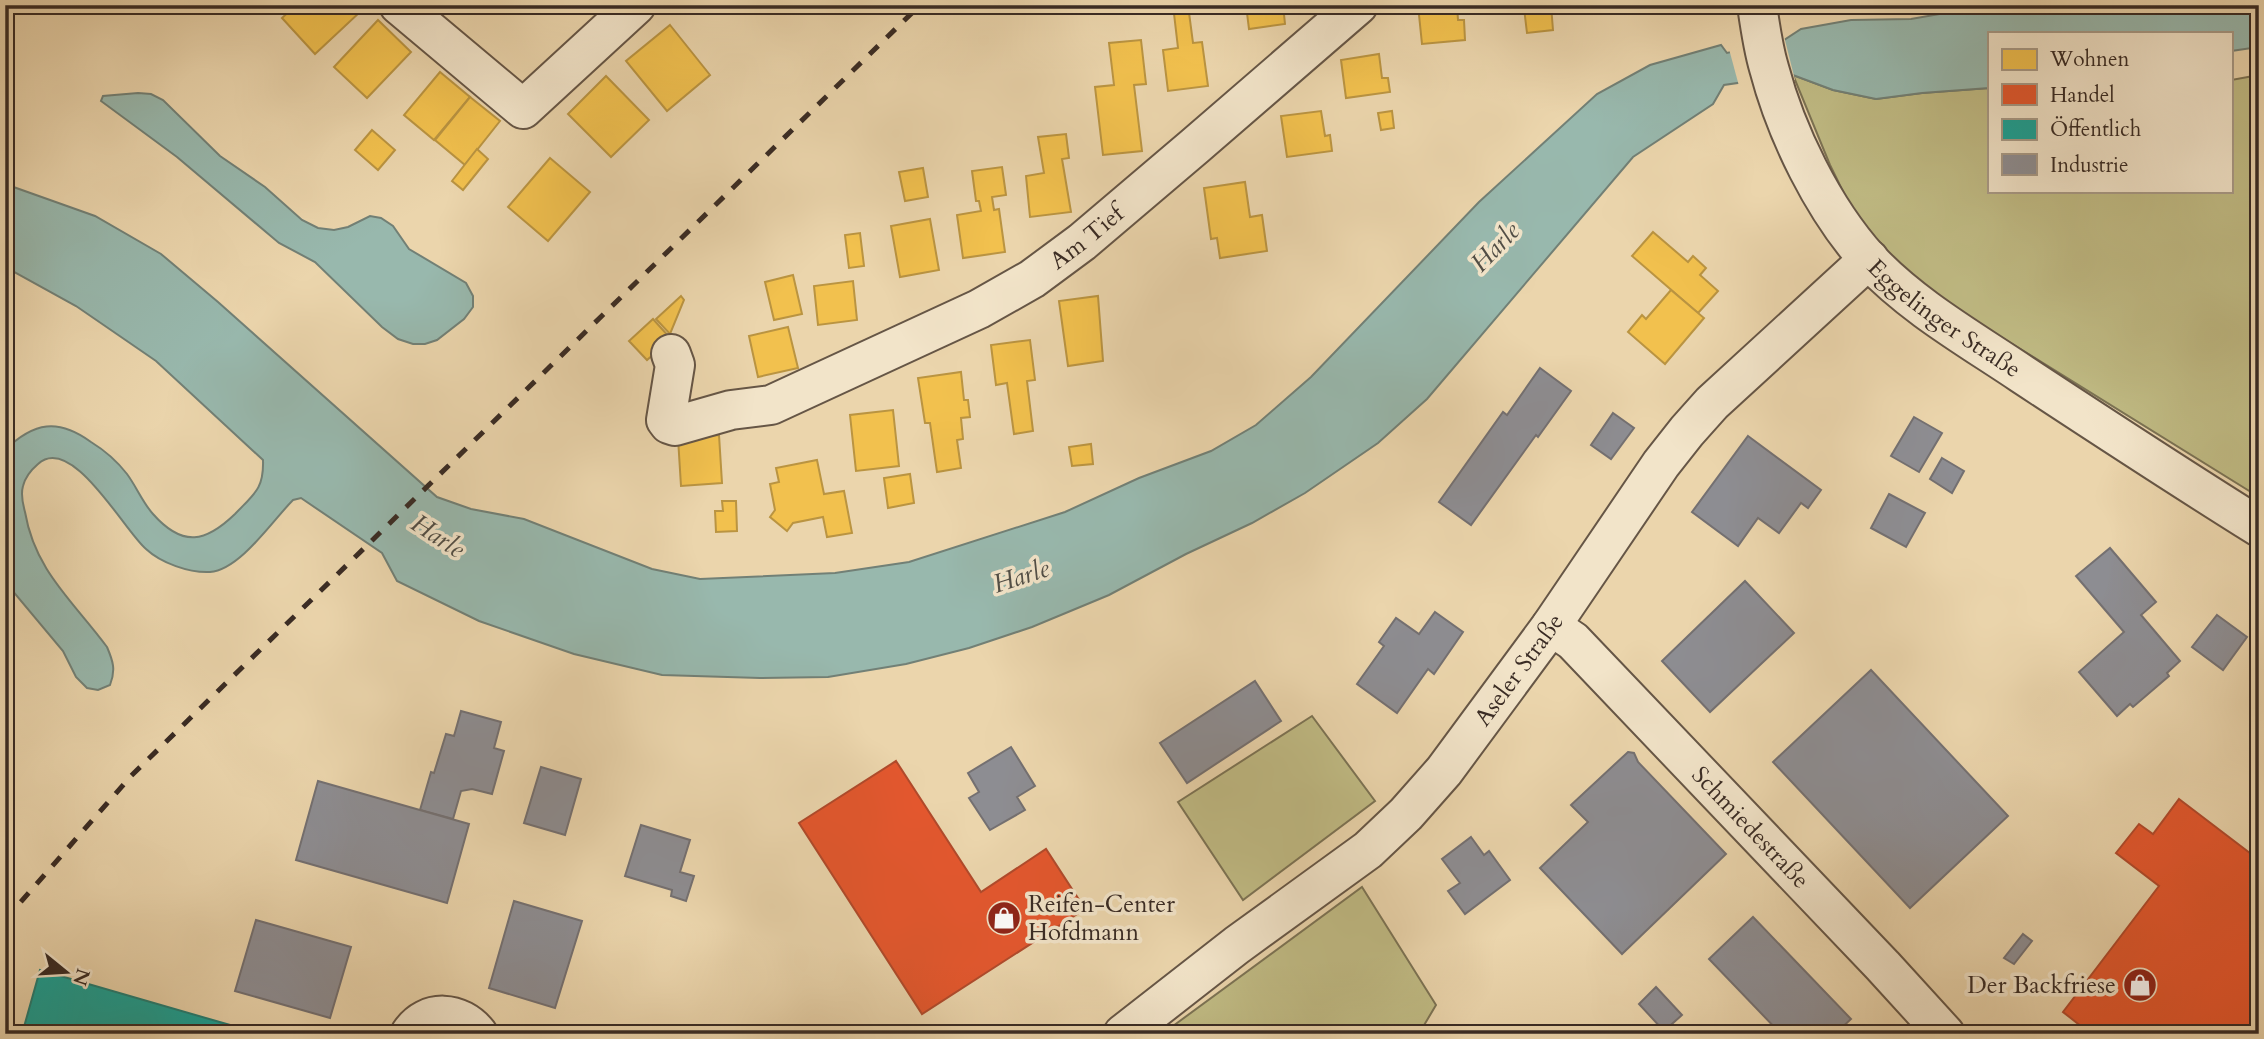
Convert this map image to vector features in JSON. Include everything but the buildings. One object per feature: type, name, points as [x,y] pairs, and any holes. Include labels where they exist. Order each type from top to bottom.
[{"type":"street","points":[[399,5],[523,109],[636,5]]},
{"type":"street","name":"Am Tief","points":[[671,354],[676,365],[666,414],[669,424],[682,425],[732,410],[771,405],[979,309],[1032,279],[1082,242],[1358,5]]},
{"type":"street","name":"Eggelinger Straße","points":[[1757,6],[1769,68],[1806,164],[1847,232],[1869,259],[1922,307],[2153,461],[2259,527]]},
{"type":"street","name":"Aseler Straße","points":[[1123,1034],[1237,945],[1368,850],[1406,814],[1444,771],[1551,626],[1686,431],[1712,403],[1869,259]]},
{"type":"street","name":"Schmiedestraße","points":[[1551,626],[1573,641],[1945,1034]]},
{"type":"street","points":[[410,1034],[426,1018],[444,1014],[469,1022],[478,1034]]},
{"type":"shaded area","points":[[1793,75],[1833,90],[1876,99],[1988,88],[1988,192],[2232,192],[2232,80],[2259,75],[2259,497],[1951,306],[1913,277],[1860,226],[1830,165]]},
{"type":"shaded area","points":[[1312,716],[1375,801],[1243,900],[1178,802]]},
{"type":"shaded area","points":[[1362,887],[1436,1005],[1420,1032],[1177,1034],[1173,1026]]},
{"type":"water","name":"Harle","points":[[1991,5],[2259,5],[2259,47],[2232,51],[2232,32],[1988,32],[1988,88],[1876,99],[1833,90],[1793,75],[1724,85],[1713,104],[1633,157],[1427,399],[1378,443],[1305,493],[1252,523],[1109,595],[1032,627],[969,648],[906,664],[828,677],[760,678],[662,675],[574,654],[479,621],[397,581],[382,553],[301,498],[293,500],[255,543],[233,563],[210,572],[193,571],[159,559],[146,549],[82,473],[66,462],[52,458],[35,466],[23,486],[23,503],[30,533],[46,569],[107,647],[113,666],[110,685],[98,690],[87,688],[76,677],[63,651],[11,589],[5,578],[5,450],[36,429],[68,429],[101,449],[127,474],[153,514],[164,525],[184,536],[194,537],[214,531],[235,514],[260,485],[263,460],[156,361],[76,306],[5,267],[5,184],[95,216],[161,254],[437,497],[471,509],[524,519],[652,569],[700,579],[835,573],[909,562],[1065,512],[1139,478],[1211,451],[1256,425],[1311,377],[1479,202],[1597,94],[1650,65],[1721,45],[1727,53],[1784,40],[1801,29],[1851,20],[1911,19]]},
{"type":"water","points":[[151,94],[163,100],[220,156],[265,187],[302,220],[318,228],[334,230],[348,227],[370,216],[381,218],[393,226],[409,249],[466,283],[473,296],[473,307],[464,319],[437,340],[413,344],[398,339],[315,262],[279,243],[177,157],[101,101],[103,96]]},
{"type":"pier","points":[[1784,36],[1795,80],[1739,86],[1729,49]]},
{"type":"railway","points":[[5,920],[131,776],[920,5]]},
{"type":"place","name":"Reifen-Center Hofdmann","points":[[1004,918]]},
{"type":"place","name":"Der Backfriese","points":[[2140,985]]}]
